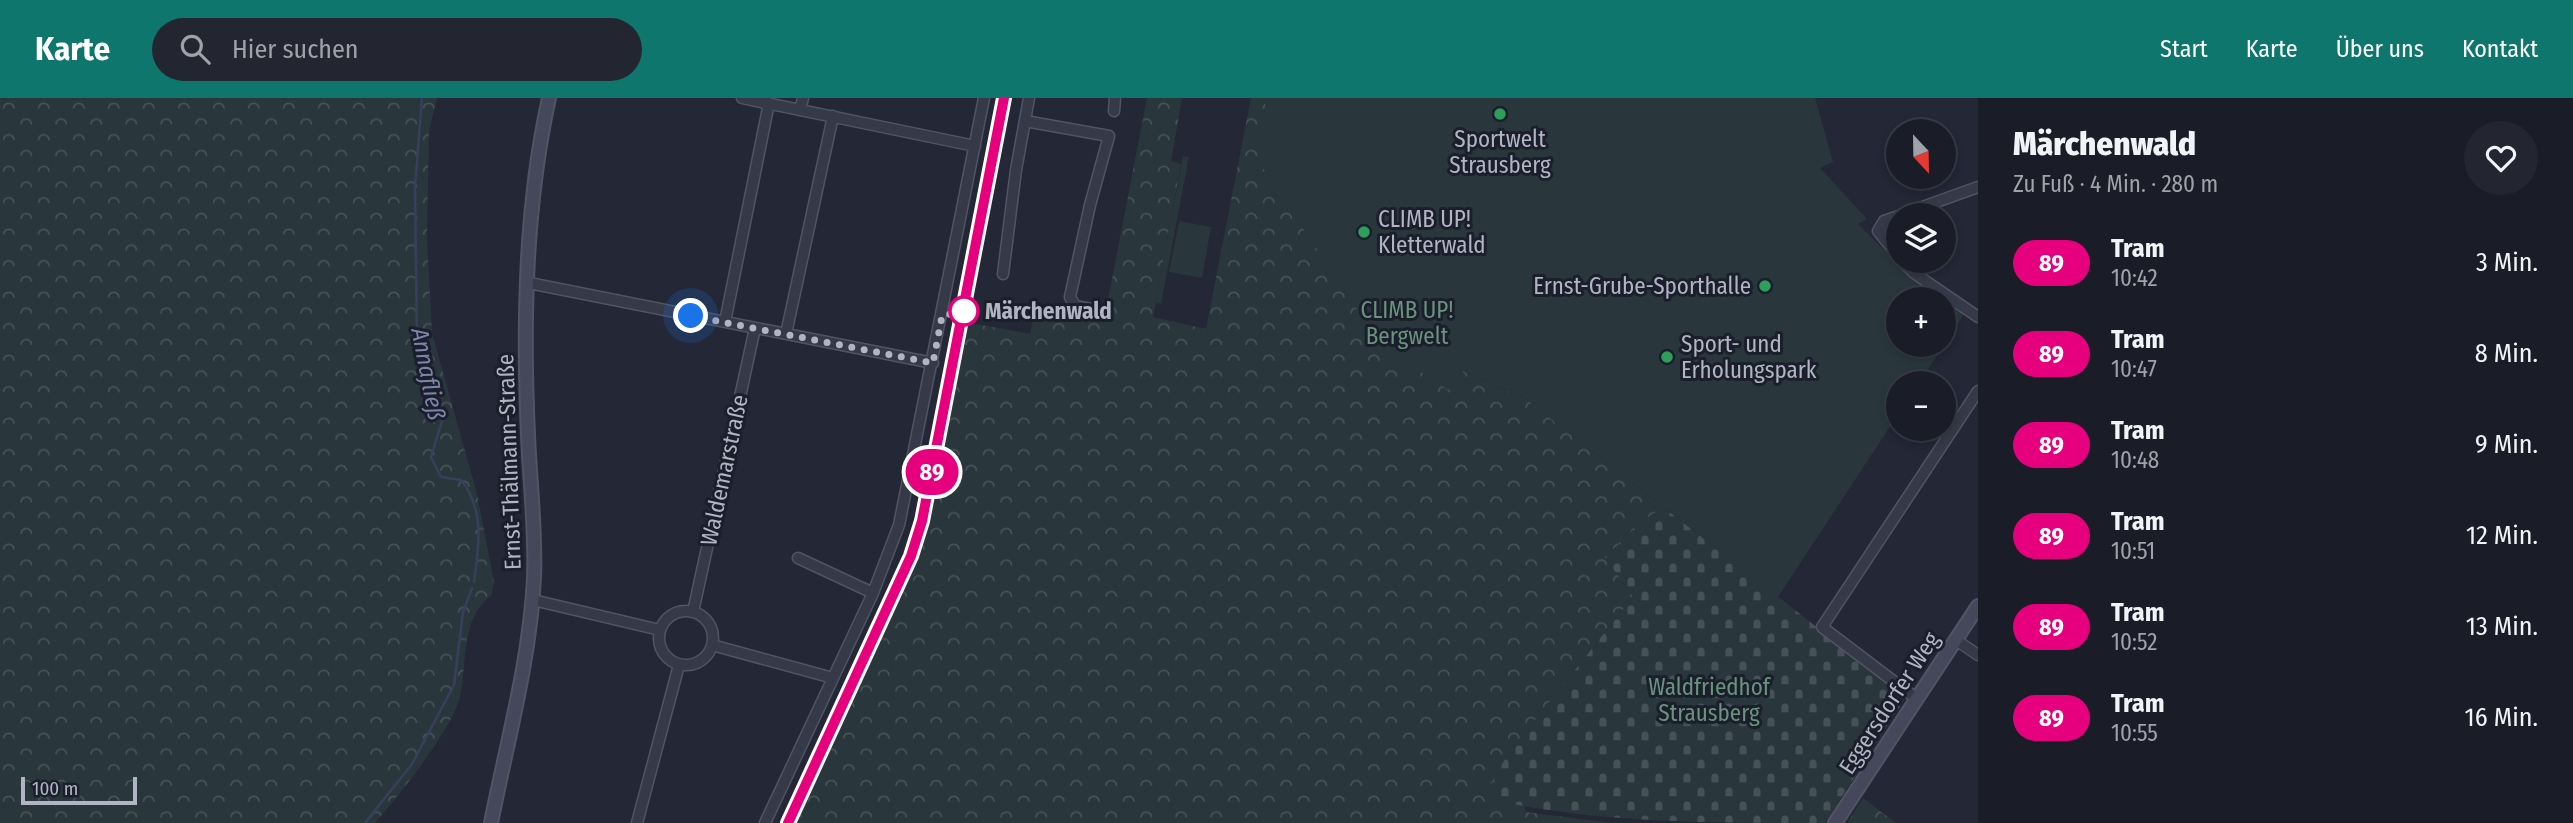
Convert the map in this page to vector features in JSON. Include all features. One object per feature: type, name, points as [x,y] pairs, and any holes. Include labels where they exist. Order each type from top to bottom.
[{"type":"main road","name":"Ernst-Thälmann-Straße","points":[[491,823],[529,637],[533,600],[526,385],[529,283],[536,176],[549,98]]},
{"type":"main road","name":"Eggersdorfer Weg","points":[[1835,823],[1978,606]]},
{"type":"street","points":[[742,98],[975,146]]},
{"type":"street","points":[[800,110],[803,98]]},
{"type":"street","points":[[765,823],[873,593],[899,524],[984,98]]},
{"type":"street","points":[[1003,274],[1029,98]]},
{"type":"street","points":[[1114,111],[1115,98]]},
{"type":"street","points":[[725,322],[769,103]]},
{"type":"street","points":[[786,334],[833,116]]},
{"type":"street","points":[[1025,121],[1109,136],[1090,205],[1070,297],[1075,306],[1097,310]]},
{"type":"street","points":[[1935,203],[1978,187]]},
{"type":"street","points":[[1886,223],[1880,226],[1880,238],[1886,244]]},
{"type":"street","points":[[1913,273],[1978,317]]},
{"type":"street","points":[[529,283],[933,363]]},
{"type":"street","name":"Waldemarstraße","points":[[693,612],[755,328]]},
{"type":"street","points":[[1917,699],[1822,627],[1978,391]]},
{"type":"street","points":[[799,558],[873,593]]},
{"type":"street","points":[[533,600],[660,630]]},
{"type":"street","points":[[693,612],[708,623],[713,633],[712,645],[704,659],[697,663],[679,665],[664,655],[659,639],[660,630],[669,617],[693,612]]},
{"type":"street","points":[[1956,640],[1978,655]]},
{"type":"street","points":[[712,645],[833,678]]},
{"type":"street","points":[[636,823],[679,665]]},
{"type":"green space","points":[[0,98],[437,98],[429,131],[427,237],[432,333],[477,494],[494,582],[492,595],[482,604],[470,626],[461,693],[448,724],[424,761],[375,823],[0,823]]},
{"type":"green space","name":"Märchenwald","points":[[1147,98],[1182,98],[1171,161],[1181,164],[1153,317],[1206,329],[1251,98],[1344,98],[1449,389],[1463,371],[1526,399],[1671,513],[1659,510],[1633,597],[1508,754],[1526,812],[1611,823],[792,823],[890,616],[917,551],[936,481],[966,322],[1030,334],[1036,305],[1105,315]]},
{"type":"green space","name":"Sport- und Erholungspark","points":[[1266,98],[1815,98],[1833,162],[1820,168],[1867,219],[1858,224],[1886,252],[1886,273],[1907,273],[1929,287],[1886,287],[1886,357],[1936,357],[1927,371],[1886,371],[1886,433],[1778,597],[1526,399],[1463,371],[1449,390],[1365,336],[1360,314],[1259,162]]},
{"type":"green space","points":[[1183,156],[1189,157],[1161,304],[1155,303]]},
{"type":"green space","points":[[1179,221],[1211,227],[1202,278],[1169,272]]},
{"type":"green space","name":"Sport- und Erholungspark","points":[[1956,305],[1966,311],[1956,326]]},
{"type":"green space","name":"Waldfriedhof Strausberg","points":[[1659,510],[1671,513],[1906,697],[1825,823],[1696,822],[1609,817],[1483,798],[1508,754],[1633,597],[1605,557],[1641,522]]},
{"type":"green space","points":[[1863,798],[1896,823],[1847,823]]},
{"type":"waterway","name":"Annafließ","points":[[422,98],[415,187],[417,345],[429,395],[442,421],[431,457],[441,477],[461,480],[474,503],[478,529],[474,582]]},
{"type":"waterway","name":"Annafließ","points":[[365,823],[412,764],[454,685],[463,612],[472,588]]},
{"type":"tram line","points":[[788,823],[911,556],[922,521],[1004,98]]},
{"type":"tram line","name":"89","points":[[788,823],[911,556],[922,521],[1004,98]]},
{"type":"place","name":"Sportwelt Strausberg","points":[[1500,114]]},
{"type":"place","name":"CLIMB UP! Kletterwald","points":[[1364,232]]},
{"type":"place","name":"Ernst-Grube-Sporthalle","points":[[1765,286]]},
{"type":"place","name":"Märchenwald","points":[[964,311]]},
{"type":"place","name":"Sport- und Erholungspark","points":[[1667,357]]},
{"type":"route","points":[[691,316],[933,363],[942,316],[964,311]]},
{"type":"park label","name":"CLIMB UP! Bergwelt","points":[[1407,323]]}]
